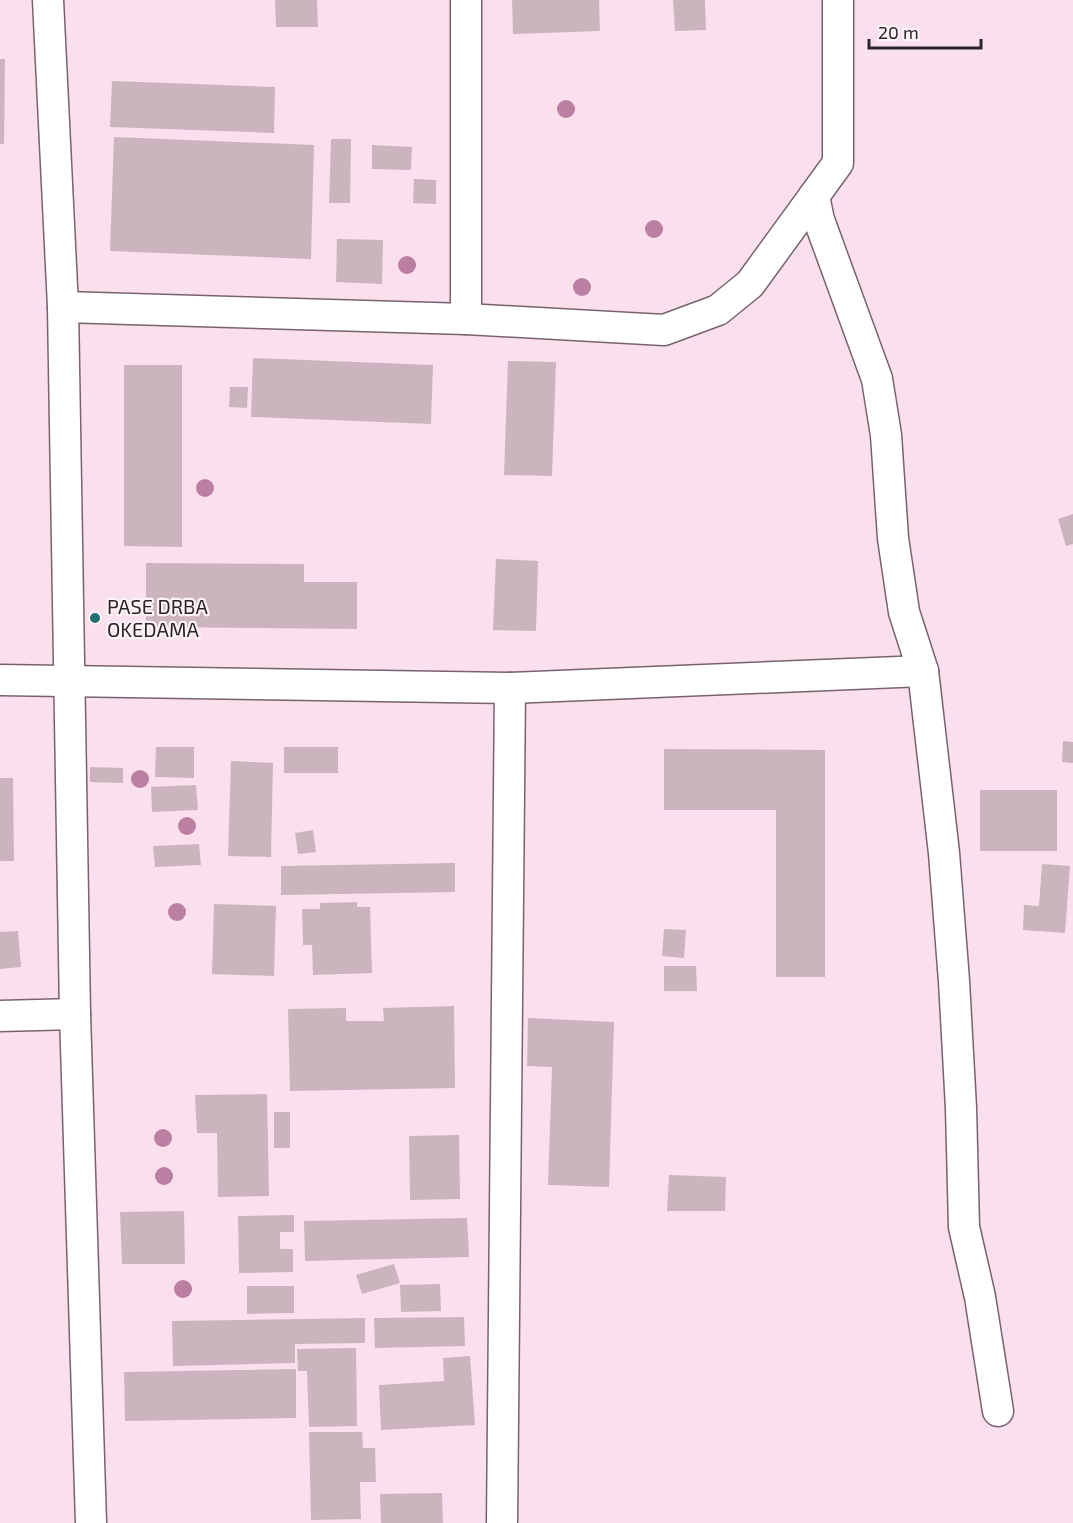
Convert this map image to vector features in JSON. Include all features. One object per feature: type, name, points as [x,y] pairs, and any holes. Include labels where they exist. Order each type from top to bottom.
[{"type":"street","points":[[48,0],[63,307],[75,1014],[91,1523]]},
{"type":"street","points":[[466,0],[466,319]]},
{"type":"street","points":[[63,307],[466,319],[664,330],[718,310],[750,284],[838,163],[838,0]]},
{"type":"street","points":[[814,196],[819,220],[877,379],[886,435],[893,538],[904,612],[923,671],[944,853],[951,946],[961,1108],[964,1227],[980,1297],[998,1411]]},
{"type":"street","points":[[0,680],[510,688],[923,671]]},
{"type":"street","points":[[502,1523],[510,688]]},
{"type":"street","points":[[0,1016],[75,1014]]},
{"type":"building","points":[[275,0],[317,0],[318,27],[276,27]]},
{"type":"building","points":[[512,0],[599,0],[600,31],[513,34]]},
{"type":"building","points":[[673,0],[705,0],[706,30],[675,31]]},
{"type":"building","points":[[0,59],[5,59],[4,144],[0,144]]},
{"type":"building","points":[[112,81],[275,87],[274,133],[110,127]]},
{"type":"building","points":[[114,137],[314,145],[311,259],[110,251]]},
{"type":"building","points":[[331,139],[351,139],[350,203],[329,203]]},
{"type":"building","points":[[372,145],[412,147],[411,170],[372,169]]},
{"type":"building","points":[[414,179],[436,180],[436,204],[413,203]]},
{"type":"building","points":[[337,239],[383,240],[382,284],[336,282]]},
{"type":"building","points":[[253,358],[433,365],[431,424],[251,417]]},
{"type":"building","points":[[508,361],[556,362],[552,476],[504,475]]},
{"type":"building","points":[[124,365],[182,365],[182,547],[124,546]]},
{"type":"building","points":[[230,387],[248,387],[247,408],[229,407]]},
{"type":"building","points":[[1073,514],[1073,544],[1066,546],[1058,519]]},
{"type":"building","points":[[496,559],[538,561],[536,631],[493,630]]},
{"type":"building","points":[[146,563],[304,564],[304,582],[357,582],[357,629],[146,627]]},
{"type":"building","points":[[1063,741],[1073,742],[1073,763],[1062,762]]},
{"type":"building","points":[[156,747],[194,747],[194,778],[155,777]]},
{"type":"building","points":[[284,747],[338,747],[338,773],[284,773]]},
{"type":"building","points":[[664,749],[825,750],[825,977],[776,977],[776,810],[664,810]]},
{"type":"building","points":[[231,761],[273,763],[271,857],[228,856]]},
{"type":"building","points":[[90,767],[123,768],[123,783],[90,782]]},
{"type":"building","points":[[0,778],[13,778],[14,861],[0,861]]},
{"type":"building","points":[[196,785],[198,810],[152,812],[151,787]]},
{"type":"building","points":[[980,790],[1057,790],[1057,851],[980,851]]},
{"type":"building","points":[[313,830],[316,852],[298,854],[295,833]]},
{"type":"building","points":[[199,844],[201,865],[155,867],[153,846]]},
{"type":"building","points":[[455,863],[455,892],[281,895],[281,866]]},
{"type":"building","points":[[1042,864],[1070,866],[1065,933],[1023,930],[1024,905],[1039,906]]},
{"type":"building","points":[[357,902],[357,907],[370,907],[372,973],[313,975],[312,945],[303,945],[302,909],[320,909],[320,903]]},
{"type":"building","points":[[214,904],[276,906],[274,976],[212,974]]},
{"type":"building","points":[[664,929],[686,930],[684,958],[662,956]]},
{"type":"building","points":[[18,931],[21,967],[0,969],[0,932]]},
{"type":"building","points":[[664,966],[696,966],[697,991],[664,991]]},
{"type":"building","points":[[454,1006],[455,1088],[290,1091],[288,1009],[346,1008],[346,1021],[384,1021],[383,1008]]},
{"type":"building","points":[[528,1018],[614,1022],[609,1187],[548,1185],[552,1067],[527,1066]]},
{"type":"building","points":[[267,1094],[269,1196],[218,1197],[217,1133],[197,1133],[195,1095]]},
{"type":"building","points":[[274,1112],[290,1112],[290,1148],[274,1148]]},
{"type":"building","points":[[459,1135],[460,1199],[410,1200],[409,1136]]},
{"type":"building","points":[[669,1175],[726,1177],[725,1211],[667,1211]]},
{"type":"building","points":[[184,1211],[185,1264],[122,1264],[120,1212]]},
{"type":"building","points":[[294,1215],[294,1232],[280,1232],[280,1249],[293,1249],[293,1272],[239,1273],[238,1216]]},
{"type":"building","points":[[467,1218],[469,1257],[305,1261],[304,1221]]},
{"type":"building","points":[[394,1264],[400,1283],[362,1294],[356,1275]]},
{"type":"building","points":[[440,1284],[441,1311],[401,1312],[400,1285]]},
{"type":"building","points":[[247,1286],[294,1286],[294,1313],[247,1314]]},
{"type":"building","points":[[464,1317],[465,1346],[375,1348],[374,1318]]},
{"type":"building","points":[[365,1318],[365,1343],[295,1344],[295,1363],[173,1366],[172,1321]]},
{"type":"building","points":[[356,1348],[357,1426],[309,1427],[307,1371],[298,1371],[297,1349]]},
{"type":"building","points":[[470,1356],[475,1425],[381,1430],[379,1385],[444,1381],[443,1358]]},
{"type":"building","points":[[296,1369],[296,1418],[125,1421],[124,1372]]},
{"type":"building","points":[[309,1432],[362,1432],[363,1448],[375,1448],[376,1482],[360,1482],[361,1519],[311,1520]]},
{"type":"building","points":[[442,1493],[443,1523],[381,1523],[380,1494]]},
{"type":"place","name":"PASE DRBA OKEDAMA","points":[[95,618]]}]
